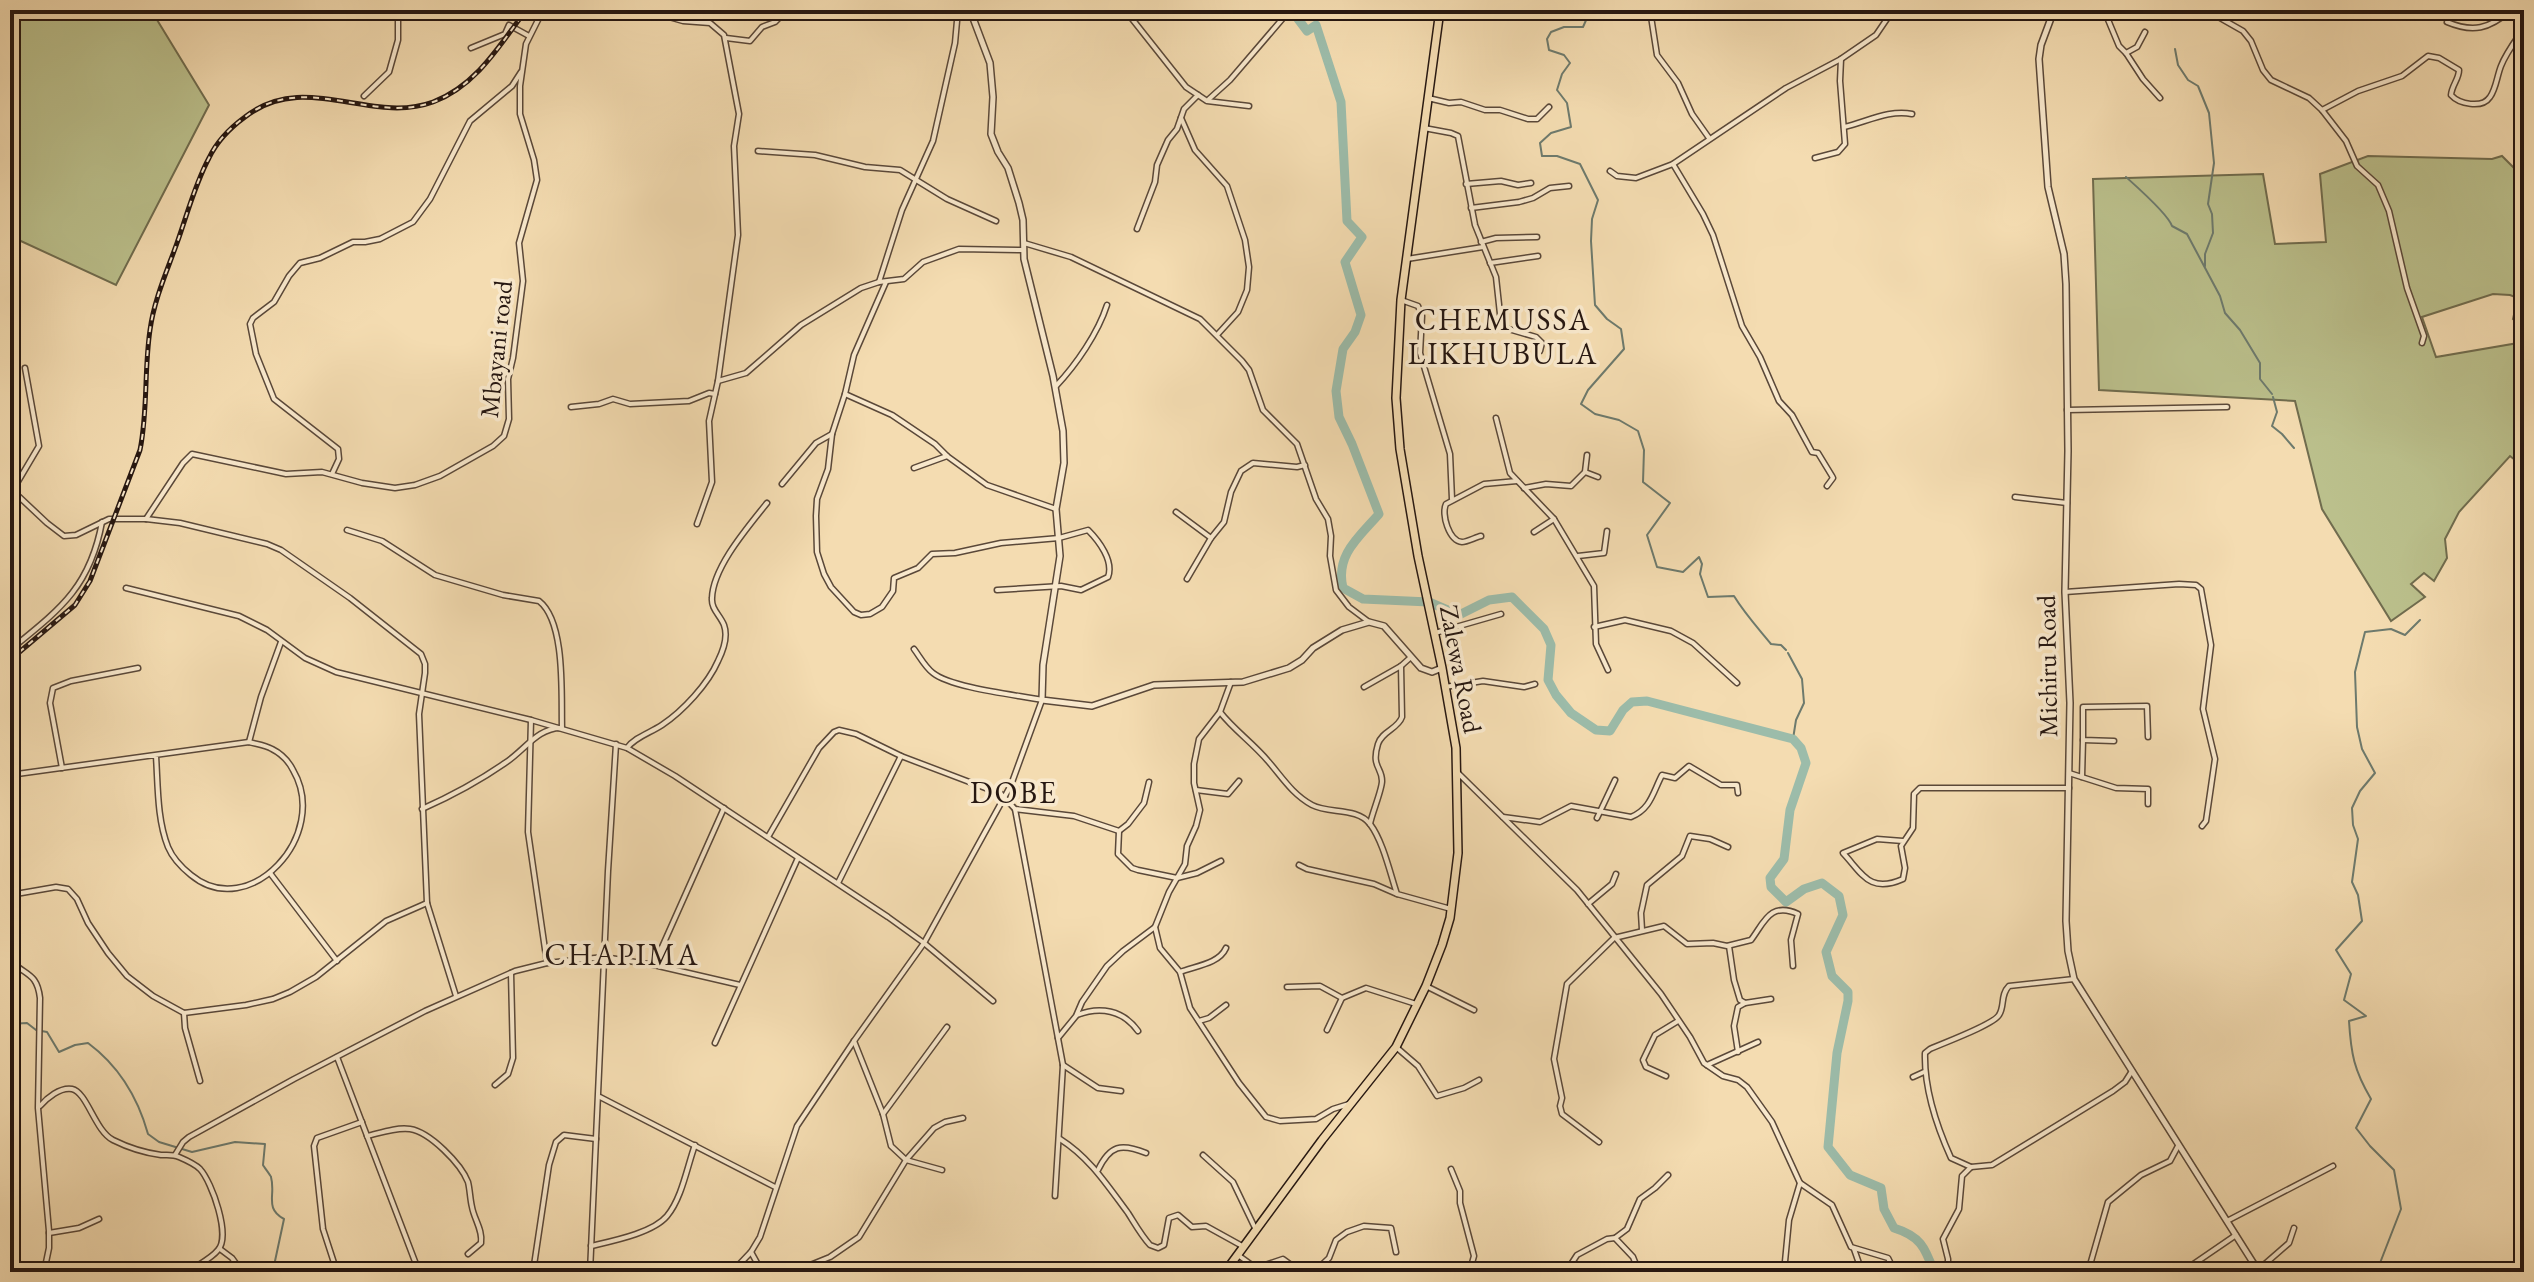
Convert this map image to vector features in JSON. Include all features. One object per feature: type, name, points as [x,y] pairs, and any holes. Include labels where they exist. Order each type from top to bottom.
[{"type":"highway","name":"Zalewa Road","points":[[1225,1272],[1396,1047],[1426,986],[1442,945],[1451,909],[1458,853],[1458,772],[1442,668],[1418,556],[1400,449],[1396,398],[1401,300],[1440,12]]},
{"type":"street","points":[[364,96],[389,72],[398,40],[398,10]]},
{"type":"street","name":"Mbayani road","points":[[146,519],[192,454],[293,475],[332,474],[387,487],[415,485],[446,473],[493,446],[506,432],[508,379],[523,281],[519,243],[537,180],[520,114],[522,71],[526,44],[543,10]]},
{"type":"street","points":[[660,10],[669,17],[715,26],[725,38],[739,114],[734,146],[739,224],[709,431],[712,482],[697,524]]},
{"type":"street","points":[[700,21],[729,10]]},
{"type":"street","points":[[725,38],[750,41],[762,27],[775,22],[787,10]]},
{"type":"street","points":[[879,282],[902,210],[930,152],[955,43],[958,10]]},
{"type":"street","points":[[732,1272],[760,1237],[797,1126],[924,943],[1005,798],[1042,700],[1043,665],[1056,586],[1059,538],[1056,509],[1064,447],[1056,386],[1023,246],[1023,220],[1011,176],[991,134],[993,97],[990,63],[980,29],[970,10]]},
{"type":"street","points":[[1125,10],[1178,79],[1198,95],[1207,101],[1249,106]]},
{"type":"street","points":[[1207,101],[1230,80],[1290,10]]},
{"type":"street","points":[[1419,10],[1440,12]]},
{"type":"street","points":[[1650,10],[1657,55],[1678,83],[1692,114],[1709,138]]},
{"type":"street","points":[[1610,171],[1617,176],[1636,178],[1673,164],[1786,88],[1841,59],[1876,35],[1893,10]]},
{"type":"street","name":"Michiru Road","points":[[2054,10],[2039,59],[2047,177],[2064,254],[2066,284],[2065,592],[2070,703],[2068,951],[2074,979],[2259,1271]]},
{"type":"street","points":[[2104,10],[2119,46],[2160,98]]},
{"type":"street","points":[[2206,10],[2243,31],[2271,80],[2309,98],[2322,110],[2346,141],[2357,166],[2373,179],[2383,195],[2396,237],[2407,288],[2424,336],[2422,343]]},
{"type":"street","points":[[2447,22],[2467,29],[2477,28],[2498,20],[2511,10]]},
{"type":"street","points":[[471,48],[505,34],[509,25],[529,36]]},
{"type":"street","points":[[2322,110],[2358,91],[2402,76],[2430,56],[2459,70],[2452,86],[2454,99],[2466,103],[2486,101],[2491,96],[2503,61],[2524,28]]},
{"type":"street","points":[[2126,53],[2137,47],[2145,32]]},
{"type":"street","points":[[1815,158],[1843,149],[1846,139],[1841,59]]},
{"type":"street","points":[[332,474],[339,459],[338,449],[274,399],[253,344],[250,324],[274,302],[300,263],[320,258],[353,242],[380,239],[413,222],[430,199],[470,121],[512,86],[522,71]]},
{"type":"street","points":[[1137,229],[1155,182],[1157,165],[1184,109],[1198,95]]},
{"type":"street","points":[[1428,98],[1449,103],[1461,102],[1485,110],[1500,110],[1528,119],[1537,119],[1549,107]]},
{"type":"street","points":[[1844,127],[1886,114],[1912,114]]},
{"type":"street","points":[[1181,118],[1195,150],[1227,186],[1245,240],[1249,267],[1247,290],[1238,312],[1217,335]]},
{"type":"street","points":[[1424,128],[1458,136],[1471,208],[1496,277],[1503,326],[1536,337],[1542,343],[1540,351]]},
{"type":"street","points":[[758,151],[826,156],[865,167],[892,168],[996,221]]},
{"type":"street","points":[[1673,164],[1713,235],[1742,326],[1760,357],[1779,401],[1792,415],[1812,452],[1818,453],[1833,478],[1827,486]]},
{"type":"street","points":[[1466,184],[1501,181],[1518,185],[1531,183]]},
{"type":"street","points":[[1471,208],[1519,202],[1550,188],[1569,186]]},
{"type":"street","points":[[1407,259],[1482,244],[1487,238],[1537,237]]},
{"type":"street","points":[[718,381],[746,373],[810,319],[854,291],[879,282],[908,277],[923,262],[959,249],[1023,246],[1071,257],[1200,319],[1249,370],[1263,410],[1293,439],[1316,499],[1331,527],[1330,556],[1336,590],[1349,607],[1369,622],[1384,626],[1421,668],[1432,672],[1442,668]]},
{"type":"street","points":[[1490,263],[1538,256]]},
{"type":"street","points":[[886,282],[854,355],[832,434],[828,469],[817,499],[817,552],[824,574],[831,587],[854,612],[861,615],[876,611],[891,596],[894,578],[918,568],[932,554],[1059,538],[1085,530],[1090,531],[1109,559],[1111,574],[1104,581],[1086,589],[1078,591],[1056,586],[997,590]]},
{"type":"street","points":[[1401,300],[1418,306],[1422,316],[1420,353],[1450,454],[1452,499]]},
{"type":"street","points":[[1056,386],[1097,329],[1107,305]]},
{"type":"street","points":[[25,368],[39,446],[12,493],[64,536],[76,535],[109,519],[146,519],[180,523],[281,550],[415,648],[425,662],[419,714],[427,903],[456,996]]},
{"type":"street","points":[[571,407],[613,399],[630,404],[683,401],[715,394]]},
{"type":"street","points":[[845,394],[892,415],[987,485],[1056,509]]},
{"type":"street","points":[[2067,410],[2227,407]]},
{"type":"street","points":[[1496,418],[1507,465],[1517,481],[1554,519],[1594,586],[1594,627],[1599,653],[1608,670]]},
{"type":"street","points":[[782,484],[816,443],[832,434]]},
{"type":"street","points":[[1524,488],[1546,484],[1571,486],[1585,472],[1587,455]]},
{"type":"street","points":[[914,468],[947,456]]},
{"type":"street","points":[[1187,579],[1224,522],[1231,492],[1241,471],[1253,463],[1305,465]]},
{"type":"street","points":[[1585,472],[1598,477]]},
{"type":"street","points":[[1481,536],[1457,541],[1443,514],[1446,504],[1484,484],[1517,481]]},
{"type":"street","points":[[2015,497],[2067,503]]},
{"type":"street","points":[[627,748],[633,741],[666,722],[694,696],[711,674],[722,651],[725,632],[711,601],[713,588],[728,556],[767,503]]},
{"type":"street","points":[[1176,512],[1211,538]]},
{"type":"street","points":[[1534,532],[1554,519]]},
{"type":"street","points":[[10,650],[70,599],[89,567],[102,522]]},
{"type":"street","points":[[347,530],[382,541],[435,575],[544,604],[559,645],[562,728]]},
{"type":"street","points":[[1578,556],[1603,554],[1607,531]]},
{"type":"street","points":[[2065,592],[2179,584],[2196,585],[2201,589],[2211,645],[2203,709],[2215,759],[2206,821],[2202,826]]},
{"type":"street","points":[[126,588],[239,616],[267,630],[305,658],[336,672],[562,728],[627,748],[838,883],[924,943],[993,1001]]},
{"type":"street","points":[[1435,633],[1501,614]]},
{"type":"street","points":[[1594,627],[1625,620],[1671,631],[1693,643],[1737,683]]},
{"type":"street","points":[[914,649],[937,676],[1042,700],[1092,706],[1154,685],[1243,682],[1289,668],[1342,630],[1369,622]]},
{"type":"street","points":[[249,742],[261,697],[282,641]]},
{"type":"street","points":[[1364,687],[1411,657]]},
{"type":"street","points":[[1370,824],[1382,780],[1375,761],[1378,743],[1401,722],[1402,717],[1401,666]]},
{"type":"street","points":[[62,768],[50,703],[53,688],[71,681],[138,668]]},
{"type":"street","points":[[1445,687],[1483,681],[1524,687],[1535,684]]},
{"type":"street","points":[[1058,1038],[1076,1016],[1107,966],[1155,927],[1185,864],[1187,846],[1200,810],[1194,764],[1199,739],[1220,712],[1231,682]]},
{"type":"street","points":[[2082,778],[2083,707],[2147,706],[2148,737]]},
{"type":"street","points":[[1220,712],[1239,735],[1268,760],[1281,780],[1297,795],[1313,806],[1358,815],[1370,824],[1397,894]]},
{"type":"street","points":[[531,720],[528,832],[547,963]]},
{"type":"street","points":[[422,809],[447,798],[509,761],[551,727],[562,728]]},
{"type":"street","points":[[768,837],[811,761],[834,732],[848,730],[901,756],[1001,794],[1015,809],[1063,1065],[1055,1196]]},
{"type":"street","points":[[2083,740],[2114,741]]},
{"type":"street","points":[[10,775],[249,742],[270,748],[287,759],[298,779],[304,801],[302,827],[291,850],[270,873],[234,890],[216,889],[198,881],[180,866],[169,850],[158,801],[156,756]]},
{"type":"street","points":[[590,1272],[616,744]]},
{"type":"street","points":[[838,883],[901,756]]},
{"type":"street","points":[[1501,817],[1540,822],[1571,806],[1625,817],[1635,815],[1649,803],[1662,775],[1675,778],[1688,766],[1721,785],[1737,785],[1738,793]]},
{"type":"street","points":[[1458,772],[1571,883],[1644,971],[1707,1065],[1747,1087],[1772,1122],[1800,1183],[1832,1205],[1848,1245],[1888,1258],[1888,1272]]},
{"type":"street","points":[[2069,773],[2116,788],[2148,789],[2148,804]]},
{"type":"street","points":[[1597,818],[1615,780]]},
{"type":"street","points":[[1196,790],[1228,794],[1239,781]]},
{"type":"street","points":[[1015,809],[1064,814],[1119,831],[1144,803],[1149,782]]},
{"type":"street","points":[[1903,841],[1877,839],[1843,853],[1867,880],[1894,883],[1903,879],[1905,874],[1900,849],[1913,828],[1914,794],[1920,788],[2069,788]]},
{"type":"street","points":[[654,965],[724,808]]},
{"type":"street","points":[[1119,831],[1118,854],[1132,868],[1177,878],[1197,873],[1221,861]]},
{"type":"street","points":[[1642,931],[1641,913],[1647,885],[1685,853],[1690,836],[1710,839],[1728,847]]},
{"type":"street","points":[[715,1043],[798,858]]},
{"type":"street","points":[[1299,865],[1374,884],[1397,894],[1451,909]]},
{"type":"street","points":[[270,873],[337,961]]},
{"type":"street","points":[[1588,904],[1612,884],[1616,874]]},
{"type":"street","points":[[10,895],[56,887],[68,889],[108,953],[127,976],[153,996],[184,1013],[273,999],[290,992],[337,961],[386,921],[427,903]]},
{"type":"street","points":[[1599,1142],[1562,1114],[1554,1059],[1567,984],[1614,938],[1666,926],[1684,943],[1729,946],[1751,940],[1760,924],[1782,909],[1796,912],[1798,916],[1791,940],[1793,966]]},
{"type":"street","points":[[1155,927],[1160,948],[1180,972],[1187,1002],[1239,1083],[1266,1117],[1273,1120],[1318,1119],[1333,1109],[1351,1104]]},
{"type":"street","points":[[1729,946],[1738,995],[1745,1003]]},
{"type":"street","points":[[1180,972],[1215,960],[1223,955],[1226,948]]},
{"type":"street","points":[[175,1155],[189,1137],[456,996],[511,973],[547,963],[604,957],[740,985]]},
{"type":"street","points":[[10,960],[17,968],[33,976],[39,985],[38,1108],[49,1233],[44,1272]]},
{"type":"street","points":[[495,1085],[508,1074],[513,1058],[511,973]]},
{"type":"street","points":[[2074,979],[2005,988],[1999,1016],[1992,1022],[1927,1051],[1924,1072],[1942,1139],[1951,1158],[1971,1167],[1992,1165],[2113,1091],[2125,1082],[2132,1071]]},
{"type":"street","points":[[1287,987],[1320,986],[1342,998]]},
{"type":"street","points":[[1426,986],[1474,1010]]},
{"type":"street","points":[[1327,1030],[1342,998],[1366,988],[1418,1005]]},
{"type":"street","points":[[1738,1052],[1734,1026],[1738,1007],[1771,999]]},
{"type":"street","points":[[1199,1021],[1209,1018],[1226,1005]]},
{"type":"street","points":[[1076,1016],[1106,1010],[1124,1017],[1138,1031]]},
{"type":"street","points":[[184,1013],[185,1028],[200,1081]]},
{"type":"street","points":[[1666,1076],[1646,1067],[1643,1060],[1655,1035],[1678,1021]]},
{"type":"street","points":[[883,1114],[947,1027]]},
{"type":"street","points":[[854,1041],[883,1114],[891,1146],[906,1160],[942,1170]]},
{"type":"street","points":[[1707,1065],[1758,1042]]},
{"type":"street","points":[[1396,1047],[1422,1070],[1437,1096],[1479,1080]]},
{"type":"street","points":[[337,1057],[419,1272]]},
{"type":"street","points":[[1063,1065],[1100,1089],[1121,1091]]},
{"type":"street","points":[[1913,1077],[1924,1072]]},
{"type":"street","points":[[38,1108],[48,1097],[73,1089],[79,1092],[97,1126],[111,1139],[159,1155],[175,1155],[198,1167],[212,1189],[221,1218],[222,1241],[220,1249],[188,1272]]},
{"type":"street","points":[[600,1097],[775,1187]]},
{"type":"street","points":[[793,1272],[830,1257],[859,1237],[906,1160],[934,1128],[963,1118]]},
{"type":"street","points":[[337,1272],[323,1229],[314,1146],[317,1138],[362,1122]]},
{"type":"street","points":[[367,1136],[409,1129],[427,1135],[463,1173],[482,1236],[481,1243],[468,1254]]},
{"type":"street","points":[[533,1272],[549,1165],[556,1142],[564,1135],[596,1139]]},
{"type":"street","points":[[1060,1139],[1098,1170],[1104,1183],[1152,1246],[1158,1248],[1164,1245],[1169,1218],[1178,1215],[1192,1227],[1206,1226],[1244,1247]]},
{"type":"street","points":[[2088,1272],[2108,1202],[2141,1175],[2170,1161],[2179,1143]]},
{"type":"street","points":[[591,1246],[649,1229],[666,1218],[676,1200],[695,1145]]},
{"type":"street","points":[[1098,1170],[1110,1152],[1117,1148],[1132,1147],[1146,1153]]},
{"type":"street","points":[[1203,1155],[1233,1182],[1256,1231]]},
{"type":"street","points":[[2227,1221],[2333,1166]]},
{"type":"street","points":[[1948,1272],[1944,1234],[1959,1209],[1962,1176],[1971,1167]]},
{"type":"street","points":[[1451,1169],[1460,1191],[1460,1203],[1474,1256],[1463,1272]]},
{"type":"street","points":[[1566,1272],[1577,1255],[1615,1238],[1629,1226],[1640,1199],[1668,1175]]},
{"type":"street","points":[[1784,1272],[1789,1220],[1800,1183]]},
{"type":"street","points":[[49,1233],[79,1228],[99,1219]]},
{"type":"street","points":[[1314,1272],[1329,1258],[1336,1240],[1364,1226],[1391,1228],[1396,1252]]},
{"type":"street","points":[[2259,1271],[2289,1243],[2294,1228]]},
{"type":"street","points":[[2182,1272],[2236,1235]]},
{"type":"street","points":[[1615,1238],[1633,1257],[1639,1272]]},
{"type":"street","points":[[220,1249],[232,1258],[242,1272]]},
{"type":"street","points":[[1854,1249],[1862,1272]]},
{"type":"street","points":[[751,1252],[762,1272]]},
{"type":"street","points":[[1238,1255],[1256,1268],[1283,1259],[1301,1272]]},
{"type":"green space","points":[[10,10],[151,10],[209,105],[116,285],[10,236]]},
{"type":"green space","points":[[2368,156],[2492,159],[2502,156],[2524,178],[2524,327],[2513,319],[2516,306],[2523,300],[2510,295],[2493,294],[2422,317],[2436,357],[2524,342],[2524,453],[2515,460],[2510,456],[2459,512],[2445,539],[2447,558],[2434,581],[2424,573],[2411,584],[2425,597],[2391,621],[2322,509],[2295,401],[2099,390],[2093,179],[2263,174],[2275,244],[2326,242],[2320,174]]},
{"type":"waterway","points":[[1583,10],[1587,18],[1583,27],[1564,27],[1551,32],[1547,39],[1549,50],[1564,55],[1570,63],[1562,74],[1557,90],[1567,103],[1571,127],[1551,133],[1540,143],[1542,156],[1557,156],[1580,164],[1598,200],[1592,219],[1591,241],[1595,305],[1621,329],[1624,349],[1588,390],[1581,404],[1595,414],[1619,420],[1638,431],[1644,450],[1643,482],[1670,503],[1647,535],[1657,567],[1683,572],[1699,557],[1702,564],[1700,574],[1708,597],[1734,596],[1771,644],[1781,645],[1786,650]]},
{"type":"waterway","points":[[1292,11],[1307,31],[1316,25],[1341,102],[1347,221],[1362,237],[1345,262],[1361,315],[1355,332],[1343,349],[1336,391],[1339,417],[1379,514],[1350,547],[1342,566],[1343,588],[1363,599],[1429,602],[1459,615],[1489,600],[1512,597],[1544,629],[1551,645],[1548,680],[1556,695],[1571,713],[1596,730],[1610,731],[1632,702],[1647,701],[1793,739],[1801,748],[1806,763],[1790,810],[1784,859],[1770,878],[1771,887],[1786,902],[1804,889],[1822,883],[1839,896],[1843,915],[1826,952],[1832,976],[1848,992],[1848,1001],[1837,1053],[1828,1147],[1850,1175],[1881,1188],[1884,1209],[1894,1228],[1916,1239],[1934,1272]]},
{"type":"waterway","points":[[2175,49],[2178,65],[2188,80],[2198,86],[2209,113],[2214,163],[2208,204],[2213,233],[2205,254],[2205,266]]},
{"type":"waterway","points":[[2126,177],[2159,208],[2172,226],[2187,234],[2220,296],[2225,313],[2240,330],[2260,363],[2260,379],[2272,394]]},
{"type":"waterway","points":[[2273,397],[2277,412],[2272,426],[2294,448]]},
{"type":"waterway","points":[[2383,1272],[2380,1263],[2401,1209],[2394,1170],[2356,1128],[2371,1099],[2354,1062],[2349,1021],[2366,1016],[2344,1000],[2351,974],[2336,950],[2362,921],[2358,895],[2352,882],[2358,839],[2352,808],[2360,791],[2375,773],[2362,749],[2357,727],[2355,672],[2365,632],[2391,629],[2405,635],[2420,620]]},
{"type":"waterway","points":[[1788,653],[1802,679],[1804,703],[1796,720],[1793,739]]},
{"type":"waterway","points":[[10,1024],[27,1023],[36,1030],[47,1032],[59,1052],[88,1043],[118,1072],[133,1095],[148,1134],[159,1142],[192,1152],[235,1142],[265,1144],[263,1165],[271,1177],[272,1206],[284,1219],[275,1261],[283,1272]]},
{"type":"railway","points":[[10,660],[75,605],[90,581],[140,450],[148,345],[158,297],[200,178],[220,140],[245,117],[268,104],[291,98],[385,107],[409,107],[433,102],[462,86],[474,75],[526,10]]},
{"type":"district","name":"CHEMUSSA LIKHUBULA","points":[[1503,337]]},
{"type":"district","name":"DOBE","points":[[1014,793]]},
{"type":"district","name":"CHAPIMA","points":[[622,955]]}]
